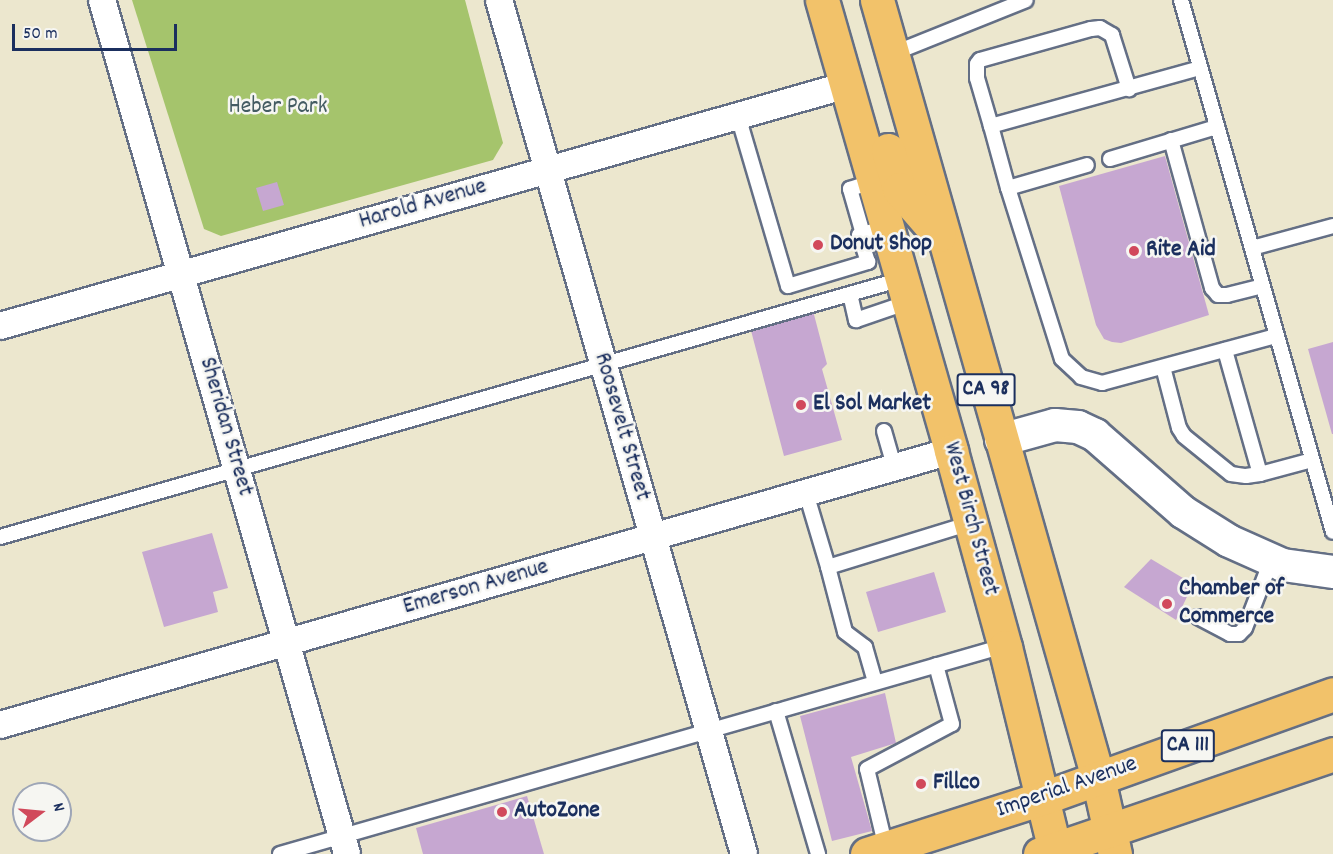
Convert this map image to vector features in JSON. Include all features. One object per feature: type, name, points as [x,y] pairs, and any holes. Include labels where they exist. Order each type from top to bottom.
[{"type":"main road","name":"West Birch Street","points":[[822,0],[874,182],[875,230],[906,291],[1004,646],[1043,798]]},
{"type":"main road","name":"West Birch Street","points":[[877,0],[1098,778]]},
{"type":"main road","points":[[847,85],[878,116],[899,189],[944,241]]},
{"type":"main road","name":"Imperial Avenue","points":[[877,851],[1043,798],[1333,694]]},
{"type":"main road","name":"CA 111","points":[[1051,853],[1112,841],[1333,754]]},
{"type":"main road","name":"CA 98","points":[[1098,778],[1112,841]]},
{"type":"main road","name":"CA 98","points":[[1043,798],[1051,853]]},
{"type":"street","name":"Sheridan Street","points":[[102,0],[345,845]]},
{"type":"street","name":"Roosevelt Street","points":[[499,0],[744,854]]},
{"type":"street","name":"Harold Avenue","points":[[0,326],[847,85]]},
{"type":"street","points":[[1001,440],[1055,425],[1077,427],[1095,435],[1183,512],[1229,541],[1271,561],[1333,572]]},
{"type":"street","name":"Emerson Avenue","points":[[0,725],[951,451]]},
{"type":"lane","points":[[892,54],[1026,0]]},
{"type":"lane","points":[[1181,0],[1333,532]]},
{"type":"lane","points":[[1130,89],[1112,34],[1100,28],[1070,34],[980,60],[977,64],[977,78],[1008,188],[1062,359],[1081,377],[1102,383],[1276,336]]},
{"type":"lane","points":[[991,126],[1200,68]]},
{"type":"lane","points":[[738,116],[788,286],[868,262],[860,235],[875,230]]},
{"type":"lane","points":[[1110,159],[1217,127]]},
{"type":"lane","points":[[1171,140],[1212,288],[1218,296],[1262,286]]},
{"type":"lane","points":[[1008,188],[1087,165]]},
{"type":"lane","points":[[1252,248],[1333,226]]},
{"type":"lane","points":[[850,294],[856,320],[906,291]]},
{"type":"lane","points":[[0,537],[850,294],[906,291]]},
{"type":"lane","points":[[1225,350],[1260,474]]},
{"type":"lane","points":[[1163,367],[1179,428],[1184,436],[1232,474],[1246,476],[1260,474],[1312,460]]},
{"type":"lane","points":[[884,431],[894,467]]},
{"type":"lane","points":[[806,493],[845,632],[865,647],[875,682]]},
{"type":"lane","points":[[828,567],[971,524]]},
{"type":"lane","points":[[1198,617],[1230,633],[1239,634],[1245,628],[1271,561]]},
{"type":"lane","points":[[280,854],[345,845],[709,731],[1004,646]]},
{"type":"lane","points":[[877,851],[867,769],[952,724],[936,665]]},
{"type":"lane","points":[[776,711],[818,854]]},
{"type":"green space","name":"Heber Park","points":[[132,0],[465,0],[503,143],[493,160],[221,236],[204,229]]},
{"type":"building","name":"Rite Aid","points":[[1165,156],[1209,315],[1121,343],[1112,342],[1104,339],[1096,325],[1059,186]]},
{"type":"building","points":[[277,182],[284,205],[263,211],[256,188]]},
{"type":"building","name":"El Sol Market","points":[[812,307],[827,364],[822,369],[842,440],[784,456],[749,323]]},
{"type":"building","points":[[1333,342],[1333,434],[1332,434],[1308,349]]},
{"type":"building","points":[[212,533],[228,588],[213,592],[218,612],[164,627],[142,552]]},
{"type":"building","name":"Chamber of Commerce","points":[[1151,559],[1193,584],[1176,620],[1124,587]]},
{"type":"building","points":[[934,572],[946,612],[878,632],[866,592]]},
{"type":"building","points":[[885,693],[896,743],[851,757],[872,831],[832,841],[800,716]]},
{"type":"building","name":"AutoZone","points":[[527,796],[544,854],[423,854],[416,828]]},
{"type":"place","name":"Donut Shop","points":[[818,245]]},
{"type":"place","name":"Rite Aid","points":[[1134,251]]},
{"type":"place","name":"El Sol Market","points":[[801,405]]},
{"type":"place","name":"Chamber of Commerce","points":[[1167,604]]},
{"type":"place","name":"Fillco","points":[[921,784]]},
{"type":"place","name":"AutoZone","points":[[502,812]]}]
